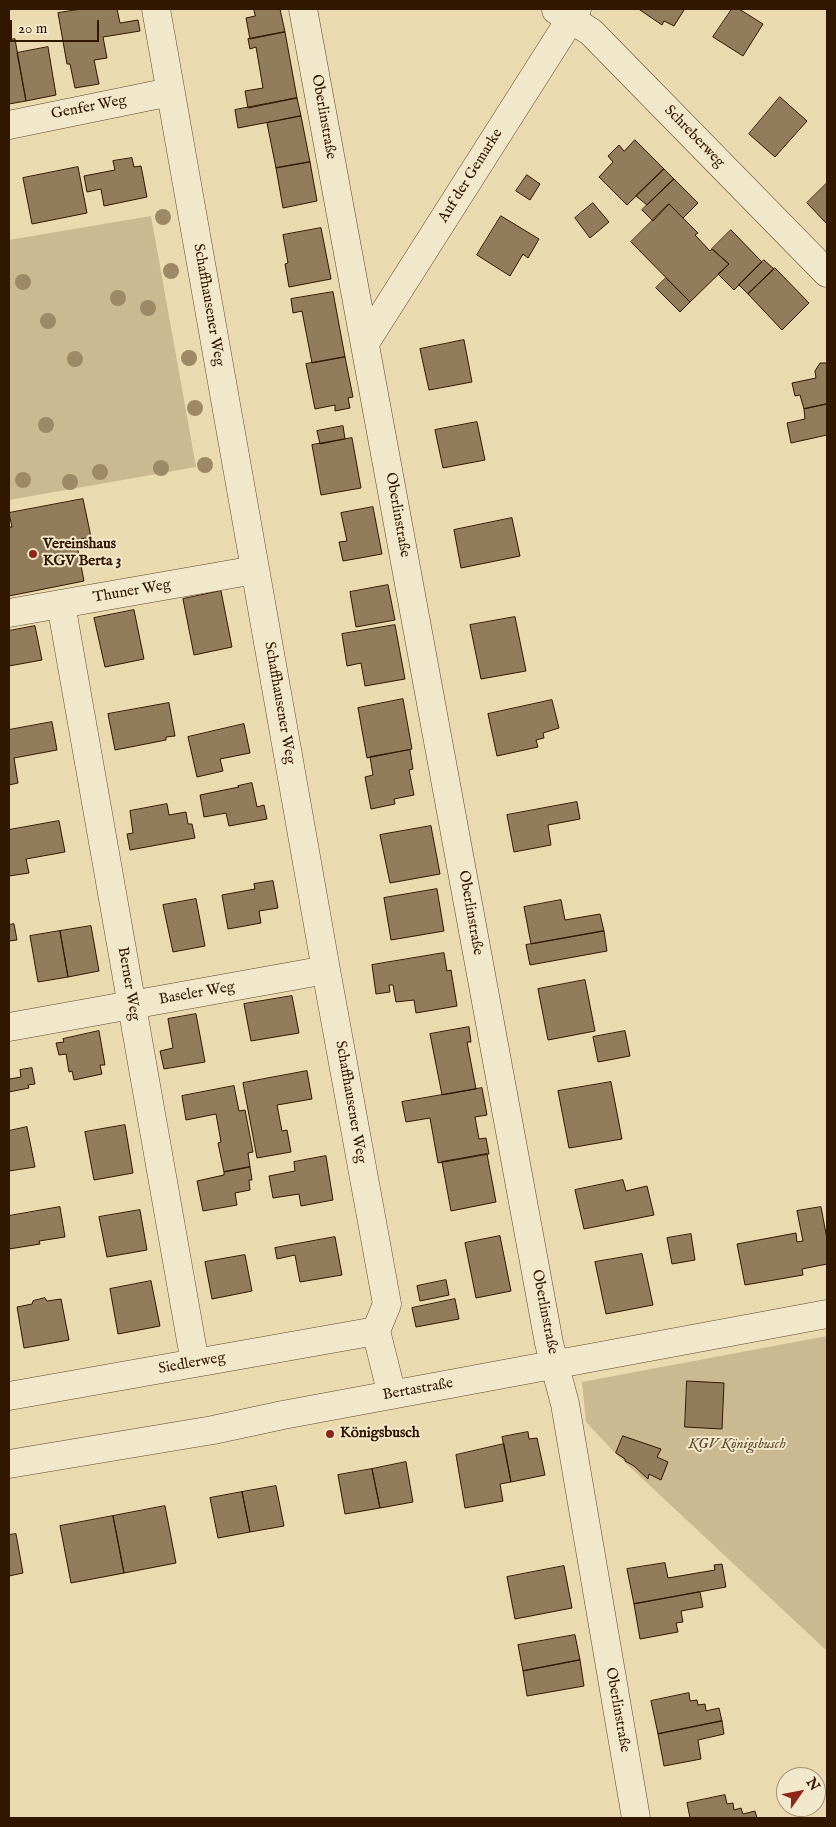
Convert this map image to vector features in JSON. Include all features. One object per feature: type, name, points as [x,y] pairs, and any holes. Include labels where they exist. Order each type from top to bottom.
[{"type":"street","name":"Schaffhausener Weg","points":[[156,9],[387,1304],[376,1331]]},
{"type":"street","name":"Oberlinstraße","points":[[303,9],[554,1365],[565,1404],[636,1818]]},
{"type":"street","name":"Auf der Gemarke","points":[[365,343],[567,12]]},
{"type":"street","name":"Schreberweg","points":[[567,12],[591,32],[827,273]]},
{"type":"street","name":"Genfer Weg","points":[[9,125],[170,92]]},
{"type":"street","name":"Thuner Weg","points":[[9,613],[255,570]]},
{"type":"street","name":"Berner Weg","points":[[61,604],[195,1363]]},
{"type":"street","name":"Baseler Weg","points":[[9,1027],[326,970]]},
{"type":"street","name":"Bertastraße","points":[[9,1464],[213,1430],[282,1415],[827,1314]]},
{"type":"street","name":"Siedlerweg","points":[[9,1396],[376,1331]]},
{"type":"street","points":[[376,1331],[392,1395]]},
{"type":"green space","points":[[151,216],[196,467],[9,500],[9,240]]},
{"type":"green space","name":"KGV Königsbusch","points":[[827,1336],[827,1651],[616,1454],[586,1422],[582,1382]]},
{"type":"building","points":[[82,9],[117,9],[120,23],[138,20],[140,31],[103,37],[107,58],[94,60],[99,84],[75,88],[70,64],[67,64],[58,13]]},
{"type":"building","points":[[254,9],[280,9],[285,32],[250,39],[246,18],[255,16]]},
{"type":"building","points":[[641,9],[684,10],[674,26],[664,21],[662,25]]},
{"type":"building","points":[[732,9],[739,9],[763,24],[743,56],[713,37]]},
{"type":"building","points":[[285,32],[297,98],[248,108],[245,91],[263,88],[256,47],[250,49],[248,39]]},
{"type":"building","points":[[15,39],[26,101],[9,104],[9,40]]},
{"type":"building","points":[[48,47],[56,95],[26,101],[17,53]]},
{"type":"building","points":[[780,97],[807,121],[775,157],[749,134]]},
{"type":"building","points":[[297,98],[301,116],[238,128],[235,110]]},
{"type":"building","points":[[301,116],[310,162],[276,168],[267,123]]},
{"type":"building","points":[[635,140],[664,169],[627,205],[599,177],[613,162],[608,156],[619,145],[624,151]]},
{"type":"building","points":[[132,158],[134,167],[141,166],[147,197],[104,206],[101,189],[87,192],[84,176],[115,170],[113,161]]},
{"type":"building","points":[[310,162],[317,201],[283,208],[276,168]]},
{"type":"building","points":[[78,167],[87,213],[32,224],[23,178]]},
{"type":"building","points":[[664,169],[674,179],[647,205],[636,196]]},
{"type":"building","points":[[527,175],[540,184],[530,200],[516,191]]},
{"type":"building","points":[[674,179],[698,203],[683,218],[669,204],[653,221],[642,210]]},
{"type":"building","points":[[827,183],[827,224],[807,203]]},
{"type":"building","points":[[593,203],[609,222],[590,238],[575,218]]},
{"type":"building","points":[[669,204],[698,233],[695,235],[710,251],[712,249],[729,264],[690,302],[631,242]]},
{"type":"building","points":[[501,216],[539,239],[528,258],[523,254],[510,276],[477,255]]},
{"type":"building","points":[[321,228],[331,279],[289,287],[285,264],[288,263],[283,235]]},
{"type":"building","points":[[731,230],[762,262],[734,290],[718,274],[729,264],[712,249]]},
{"type":"building","points":[[764,260],[774,269],[748,294],[739,285]]},
{"type":"building","points":[[775,268],[809,303],[782,330],[748,294]]},
{"type":"building","points":[[666,278],[690,302],[680,312],[656,288]]},
{"type":"building","points":[[333,292],[345,357],[312,363],[302,311],[293,313],[291,299]]},
{"type":"building","points":[[464,340],[472,382],[429,390],[420,349]]},
{"type":"building","points":[[345,357],[353,397],[348,398],[350,408],[335,411],[335,405],[315,409],[306,364]]},
{"type":"building","points":[[827,360],[827,404],[804,409],[800,395],[795,396],[792,383],[816,378],[815,371],[820,363],[826,363]]},
{"type":"building","points":[[827,404],[827,435],[791,443],[787,423],[805,419],[804,409]]},
{"type":"building","points":[[477,422],[485,460],[443,468],[435,430]]},
{"type":"building","points":[[343,426],[345,439],[320,444],[317,431]]},
{"type":"building","points":[[352,438],[361,488],[321,495],[312,445]]},
{"type":"building","points":[[83,499],[91,537],[76,540],[84,581],[9,596],[9,527],[12,527],[9,513]]},
{"type":"building","points":[[373,507],[382,554],[343,561],[339,542],[347,541],[341,513]]},
{"type":"building","points":[[512,518],[520,556],[461,568],[454,530]]},
{"type":"building","points":[[388,585],[395,620],[356,627],[350,592]]},
{"type":"building","points":[[221,591],[232,647],[194,655],[183,599]]},
{"type":"building","points":[[134,610],[144,659],[105,667],[94,618]]},
{"type":"building","points":[[515,617],[526,671],[481,679],[470,625]]},
{"type":"building","points":[[395,625],[405,679],[365,686],[361,663],[347,666],[342,634]]},
{"type":"building","points":[[35,626],[42,660],[9,666],[9,631]]},
{"type":"building","points":[[403,699],[412,749],[367,758],[358,708]]},
{"type":"building","points":[[552,700],[559,728],[543,733],[544,738],[536,740],[538,747],[497,756],[488,714]]},
{"type":"building","points":[[169,703],[175,736],[166,737],[166,740],[115,750],[108,714]]},
{"type":"building","points":[[52,722],[57,750],[14,758],[18,783],[9,785],[9,730]]},
{"type":"building","points":[[244,724],[250,753],[220,759],[223,771],[197,777],[188,737]]},
{"type":"building","points":[[410,750],[413,769],[409,770],[414,795],[394,799],[395,804],[371,809],[365,777],[373,775],[370,757]]},
{"type":"building","points":[[252,783],[257,807],[264,805],[267,819],[229,826],[226,813],[204,817],[200,795]]},
{"type":"building","points":[[577,802],[580,819],[548,825],[551,845],[514,852],[507,815]]},
{"type":"building","points":[[167,804],[169,815],[186,812],[188,824],[192,824],[195,838],[130,850],[127,834],[133,833],[130,811]]},
{"type":"building","points":[[59,821],[65,852],[26,859],[29,873],[9,876],[9,830]]},
{"type":"building","points":[[431,826],[440,874],[390,883],[380,835]]},
{"type":"building","points":[[273,881],[278,908],[259,911],[261,923],[228,929],[222,895],[255,889],[254,884]]},
{"type":"building","points":[[437,889],[444,931],[391,940],[384,898]]},
{"type":"building","points":[[196,899],[205,946],[173,952],[163,905]]},
{"type":"building","points":[[561,900],[565,920],[600,914],[604,931],[531,944],[524,907]]},
{"type":"building","points":[[14,924],[17,940],[9,941],[9,925]]},
{"type":"building","points":[[91,926],[99,971],[68,977],[60,931]]},
{"type":"building","points":[[60,931],[68,977],[38,982],[30,936]]},
{"type":"building","points":[[604,931],[607,951],[530,965],[526,945]]},
{"type":"building","points":[[444,953],[447,971],[451,970],[457,1006],[416,1013],[414,1000],[396,1002],[393,985],[389,985],[390,992],[376,994],[372,965]]},
{"type":"building","points":[[585,980],[595,1031],[548,1040],[538,989]]},
{"type":"building","points":[[292,996],[299,1033],[251,1041],[244,1004]]},
{"type":"building","points":[[196,1014],[205,1062],[164,1069],[160,1051],[173,1048],[168,1019]]},
{"type":"building","points":[[469,1027],[471,1042],[467,1042],[476,1089],[442,1095],[430,1034]]},
{"type":"building","points":[[99,1031],[105,1065],[100,1065],[102,1074],[74,1080],[72,1071],[69,1072],[66,1054],[59,1055],[56,1043],[64,1042],[63,1039]]},
{"type":"building","points":[[625,1031],[630,1056],[598,1062],[593,1037]]},
{"type":"building","points":[[32,1068],[35,1084],[28,1085],[29,1088],[9,1092],[9,1077],[10,1079],[21,1077],[20,1070]]},
{"type":"building","points":[[307,1071],[312,1099],[277,1105],[282,1131],[287,1130],[291,1152],[257,1158],[243,1083]]},
{"type":"building","points":[[611,1082],[622,1139],[569,1148],[558,1091]]},
{"type":"building","points":[[234,1086],[239,1111],[245,1110],[253,1152],[248,1153],[250,1167],[224,1172],[218,1143],[221,1142],[216,1114],[186,1120],[182,1096]]},
{"type":"building","points":[[482,1088],[487,1115],[475,1117],[479,1139],[486,1138],[489,1154],[438,1163],[430,1118],[406,1122],[402,1102]]},
{"type":"building","points":[[125,1125],[133,1173],[94,1180],[85,1132]]},
{"type":"building","points":[[27,1127],[35,1167],[9,1171],[9,1131]]},
{"type":"building","points":[[487,1154],[496,1202],[451,1211],[442,1162]]},
{"type":"building","points":[[326,1156],[333,1200],[301,1206],[299,1194],[273,1198],[269,1176],[295,1171],[294,1162]]},
{"type":"building","points":[[250,1167],[252,1180],[249,1180],[250,1190],[235,1193],[237,1205],[203,1211],[197,1181],[224,1175],[224,1172]]},
{"type":"building","points":[[623,1180],[626,1191],[647,1186],[654,1215],[584,1229],[575,1190]]},
{"type":"building","points":[[60,1207],[65,1237],[39,1241],[40,1244],[9,1249],[9,1216]]},
{"type":"building","points":[[821,1207],[827,1239],[827,1264],[802,1269],[803,1275],[745,1285],[737,1244],[796,1233],[797,1242],[803,1241],[797,1211]]},
{"type":"building","points":[[140,1210],[147,1250],[107,1257],[99,1217]]},
{"type":"building","points":[[691,1234],[695,1260],[672,1264],[667,1238]]},
{"type":"building","points":[[500,1236],[511,1291],[476,1298],[465,1243]]},
{"type":"building","points":[[335,1237],[342,1275],[300,1282],[295,1255],[277,1259],[275,1248]]},
{"type":"building","points":[[642,1254],[653,1305],[606,1314],[595,1262]]},
{"type":"building","points":[[245,1255],[252,1291],[212,1299],[205,1262]]},
{"type":"building","points":[[446,1280],[449,1295],[420,1301],[417,1286]]},
{"type":"building","points":[[151,1281],[160,1326],[118,1334],[110,1289]]},
{"type":"building","points":[[45,1298],[47,1301],[61,1299],[69,1340],[24,1348],[17,1307],[32,1304],[33,1301]]},
{"type":"building","points":[[455,1299],[459,1319],[416,1327],[412,1308]]},
{"type":"building","points":[[687,1381],[724,1383],[722,1429],[685,1427]]},
{"type":"building","points":[[528,1432],[529,1439],[537,1438],[545,1475],[511,1482],[502,1437]]},
{"type":"building","points":[[623,1436],[661,1449],[657,1457],[668,1462],[661,1480],[649,1474],[648,1479],[616,1453]]},
{"type":"building","points":[[504,1444],[511,1482],[500,1484],[503,1501],[465,1508],[456,1455]]},
{"type":"building","points":[[406,1462],[413,1502],[380,1508],[372,1469]]},
{"type":"building","points":[[372,1469],[380,1508],[345,1514],[338,1475]]},
{"type":"building","points":[[276,1486],[284,1526],[250,1532],[242,1492]]},
{"type":"building","points":[[242,1492],[250,1532],[218,1538],[210,1498]]},
{"type":"building","points":[[165,1506],[176,1563],[124,1573],[113,1516]]},
{"type":"building","points":[[113,1516],[124,1573],[71,1583],[60,1526]]},
{"type":"building","points":[[16,1534],[23,1573],[9,1576],[9,1535]]},
{"type":"building","points":[[665,1563],[668,1578],[715,1570],[714,1565],[722,1564],[726,1587],[634,1604],[627,1569]]},
{"type":"building","points":[[564,1566],[572,1608],[515,1619],[507,1577]]},
{"type":"building","points":[[700,1592],[703,1607],[681,1611],[683,1622],[676,1623],[678,1632],[640,1639],[634,1604]]},
{"type":"building","points":[[575,1635],[580,1660],[523,1671],[518,1645]]},
{"type":"building","points":[[580,1660],[584,1686],[527,1696],[523,1671]]},
{"type":"building","points":[[689,1693],[690,1701],[697,1700],[698,1705],[705,1704],[706,1711],[719,1708],[722,1721],[658,1734],[651,1701]]},
{"type":"building","points":[[722,1721],[724,1734],[698,1740],[701,1759],[664,1766],[658,1734]]},
{"type":"building","points":[[725,1795],[727,1804],[733,1803],[734,1810],[741,1808],[743,1814],[755,1811],[757,1818],[690,1818],[687,1803]]},
{"type":"place","name":"Vereinshaus KGV Berta 3","points":[[33,554]]},
{"type":"place","name":"Königsbusch","points":[[330,1434]]}]
